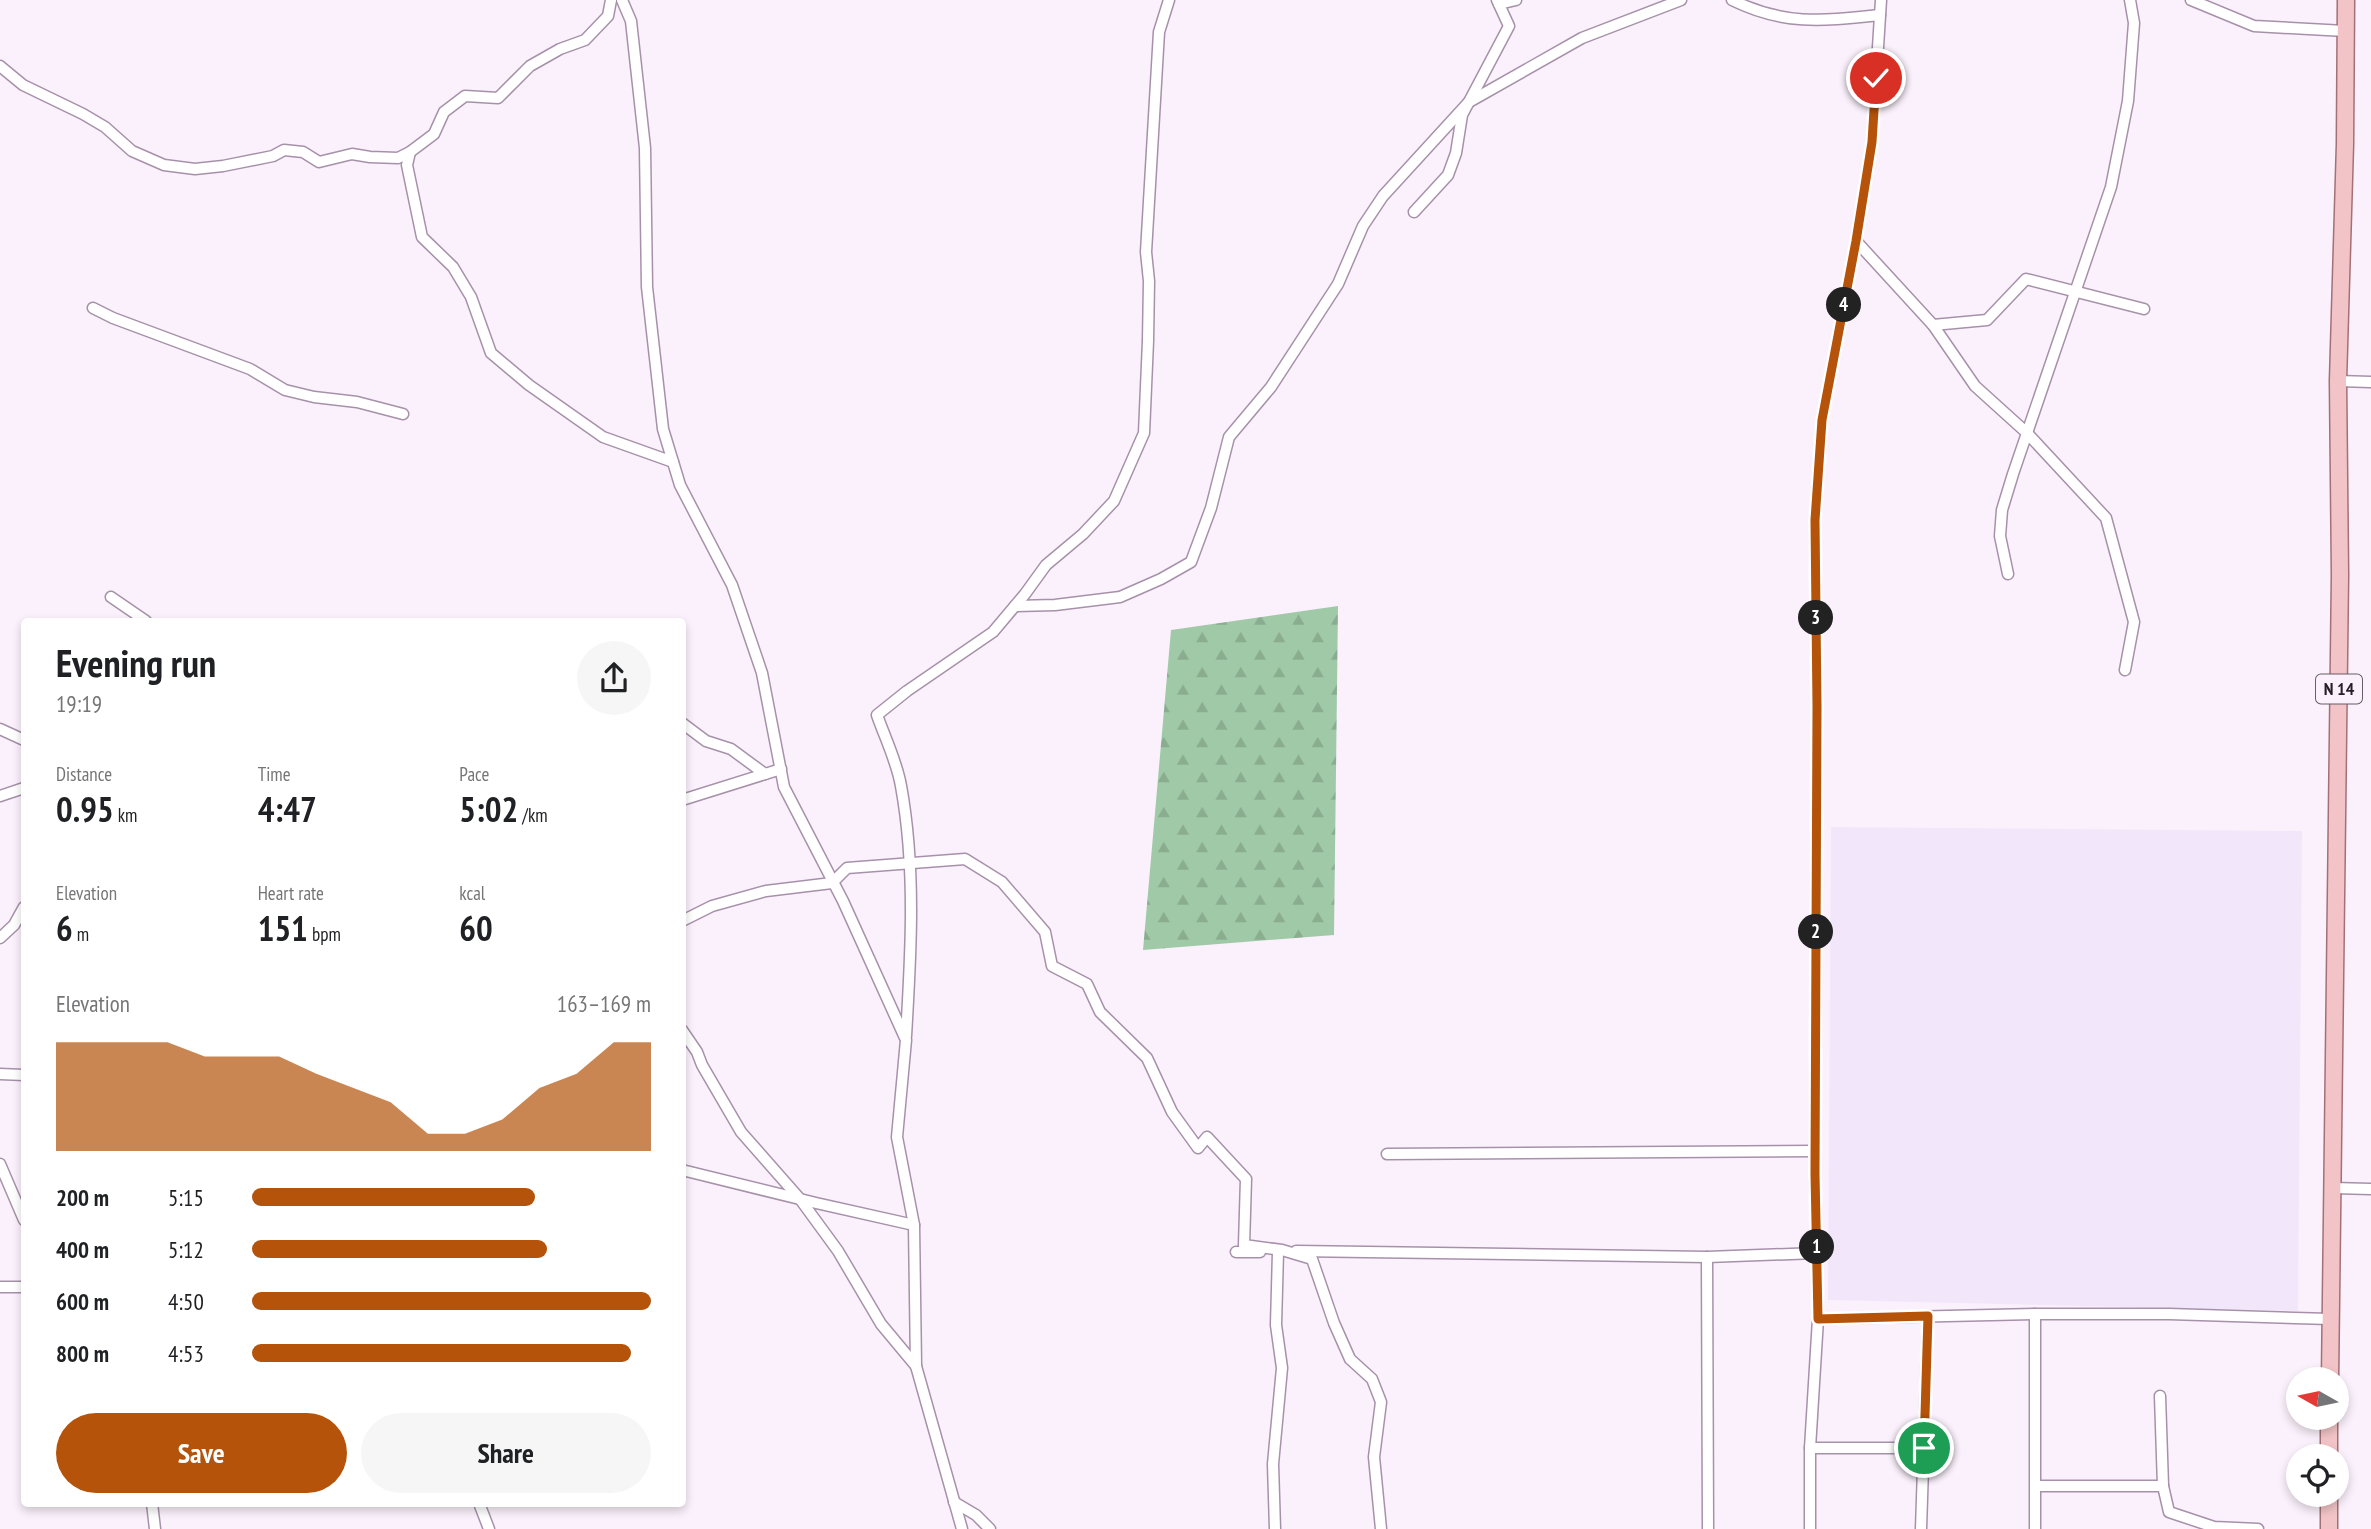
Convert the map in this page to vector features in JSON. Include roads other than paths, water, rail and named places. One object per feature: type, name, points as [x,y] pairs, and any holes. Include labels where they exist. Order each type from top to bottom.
[{"type":"main road","name":"N 14","points":[[2330,1367],[2340,575],[2338,381],[2346,0]]},
{"type":"main road","points":[[2329,1507],[2329,1529]]},
{"type":"street","points":[[0,66],[23,85],[105,127],[132,151],[164,165],[195,169],[223,166],[273,156],[284,150],[303,152],[319,162],[352,154],[398,158],[434,134],[444,112],[465,96],[498,98],[530,66],[560,49],[585,40],[608,16],[611,0]]},
{"type":"street","points":[[622,0],[631,21],[645,148],[647,287],[663,429],[680,485],[732,585],[762,673],[784,787],[843,901],[906,1040]]},
{"type":"street","points":[[962,1529],[916,1366],[914,1225],[897,1137],[911,954],[911,861],[901,783],[877,715],[993,632],[1046,565],[1083,534],[1114,501],[1144,433],[1149,281],[1146,252],[1159,32],[1169,0]]},
{"type":"street","points":[[1414,212],[1448,175],[1456,153],[1462,115],[1509,26],[1498,2],[1516,0]]},
{"type":"street","points":[[1015,606],[1055,605],[1121,597],[1191,562],[1211,508],[1229,438],[1271,387],[1338,284],[1363,226],[1383,196],[1469,102],[1582,38],[1681,0]]},
{"type":"street","points":[[1732,0],[1752,10],[1783,19],[1834,20],[1880,15]]},
{"type":"street","points":[[2008,574],[2000,536],[2002,510],[2111,187],[2128,101],[2134,23],[2130,0]]},
{"type":"street","points":[[2191,0],[2255,26],[2345,31]]},
{"type":"street","points":[[1810,1529],[1810,1448],[1818,1319],[1815,1152],[1815,520],[1822,420],[1872,142],[1882,1]]},
{"type":"street","points":[[410,152],[407,165],[422,237],[453,267],[471,297],[491,353],[529,385],[603,437],[673,462]]},
{"type":"street","points":[[1856,241],[1933,325],[1975,386],[2027,433],[2105,518],[2134,622],[2125,670]]},
{"type":"street","points":[[1933,325],[1987,320],[2026,279],[2144,309]]},
{"type":"street","points":[[93,308],[250,369],[285,390],[314,397],[357,402],[403,414]]},
{"type":"street","points":[[2338,381],[2371,382]]},
{"type":"street","points":[[111,597],[142,618]]},
{"type":"street","points":[[686,726],[706,741],[731,749],[765,774]]},
{"type":"street","points":[[0,729],[21,739]]},
{"type":"street","points":[[686,799],[781,769]]},
{"type":"street","points":[[0,796],[21,789]]},
{"type":"street","points":[[686,919],[712,906],[766,891],[832,883],[846,868],[965,859],[1002,882],[1045,932],[1052,966],[1087,984],[1100,1012],[1147,1058],[1172,1112],[1198,1148],[1207,1137],[1246,1179],[1244,1245],[1311,1259],[1350,1359],[1371,1379],[1381,1402],[1374,1457],[1381,1529]]},
{"type":"street","points":[[0,938],[14,925],[21,912]]},
{"type":"street","points":[[686,1036],[741,1132],[800,1199],[838,1251],[881,1324],[916,1366]]},
{"type":"street","points":[[0,1074],[21,1075]]},
{"type":"street","points":[[1387,1154],[1815,1152]]},
{"type":"street","points":[[0,1164],[21,1213]]},
{"type":"street","points":[[686,1171],[914,1225]]},
{"type":"street","points":[[2333,1188],[2371,1189]]},
{"type":"street","points":[[1275,1529],[1273,1464],[1282,1368],[1276,1325],[1280,1251]]},
{"type":"street","points":[[1236,1252],[1707,1256],[1817,1253]]},
{"type":"street","points":[[1707,1256],[1708,1529]]},
{"type":"street","points":[[0,1287],[21,1287]]},
{"type":"street","points":[[1818,1319],[2035,1314],[2169,1314],[2330,1319]]},
{"type":"street","points":[[2035,1314],[2035,1529]]},
{"type":"street","points":[[1921,1529],[1928,1316]]},
{"type":"street","points":[[2160,1395],[2163,1486],[2169,1512],[2214,1527],[2258,1529]]},
{"type":"street","points":[[1810,1448],[1924,1448]]},
{"type":"street","points":[[2036,1486],[2163,1486]]},
{"type":"street","points":[[954,1502],[990,1529]]},
{"type":"street","points":[[152,1507],[155,1529]]},
{"type":"street","points":[[481,1507],[489,1529]]}]
